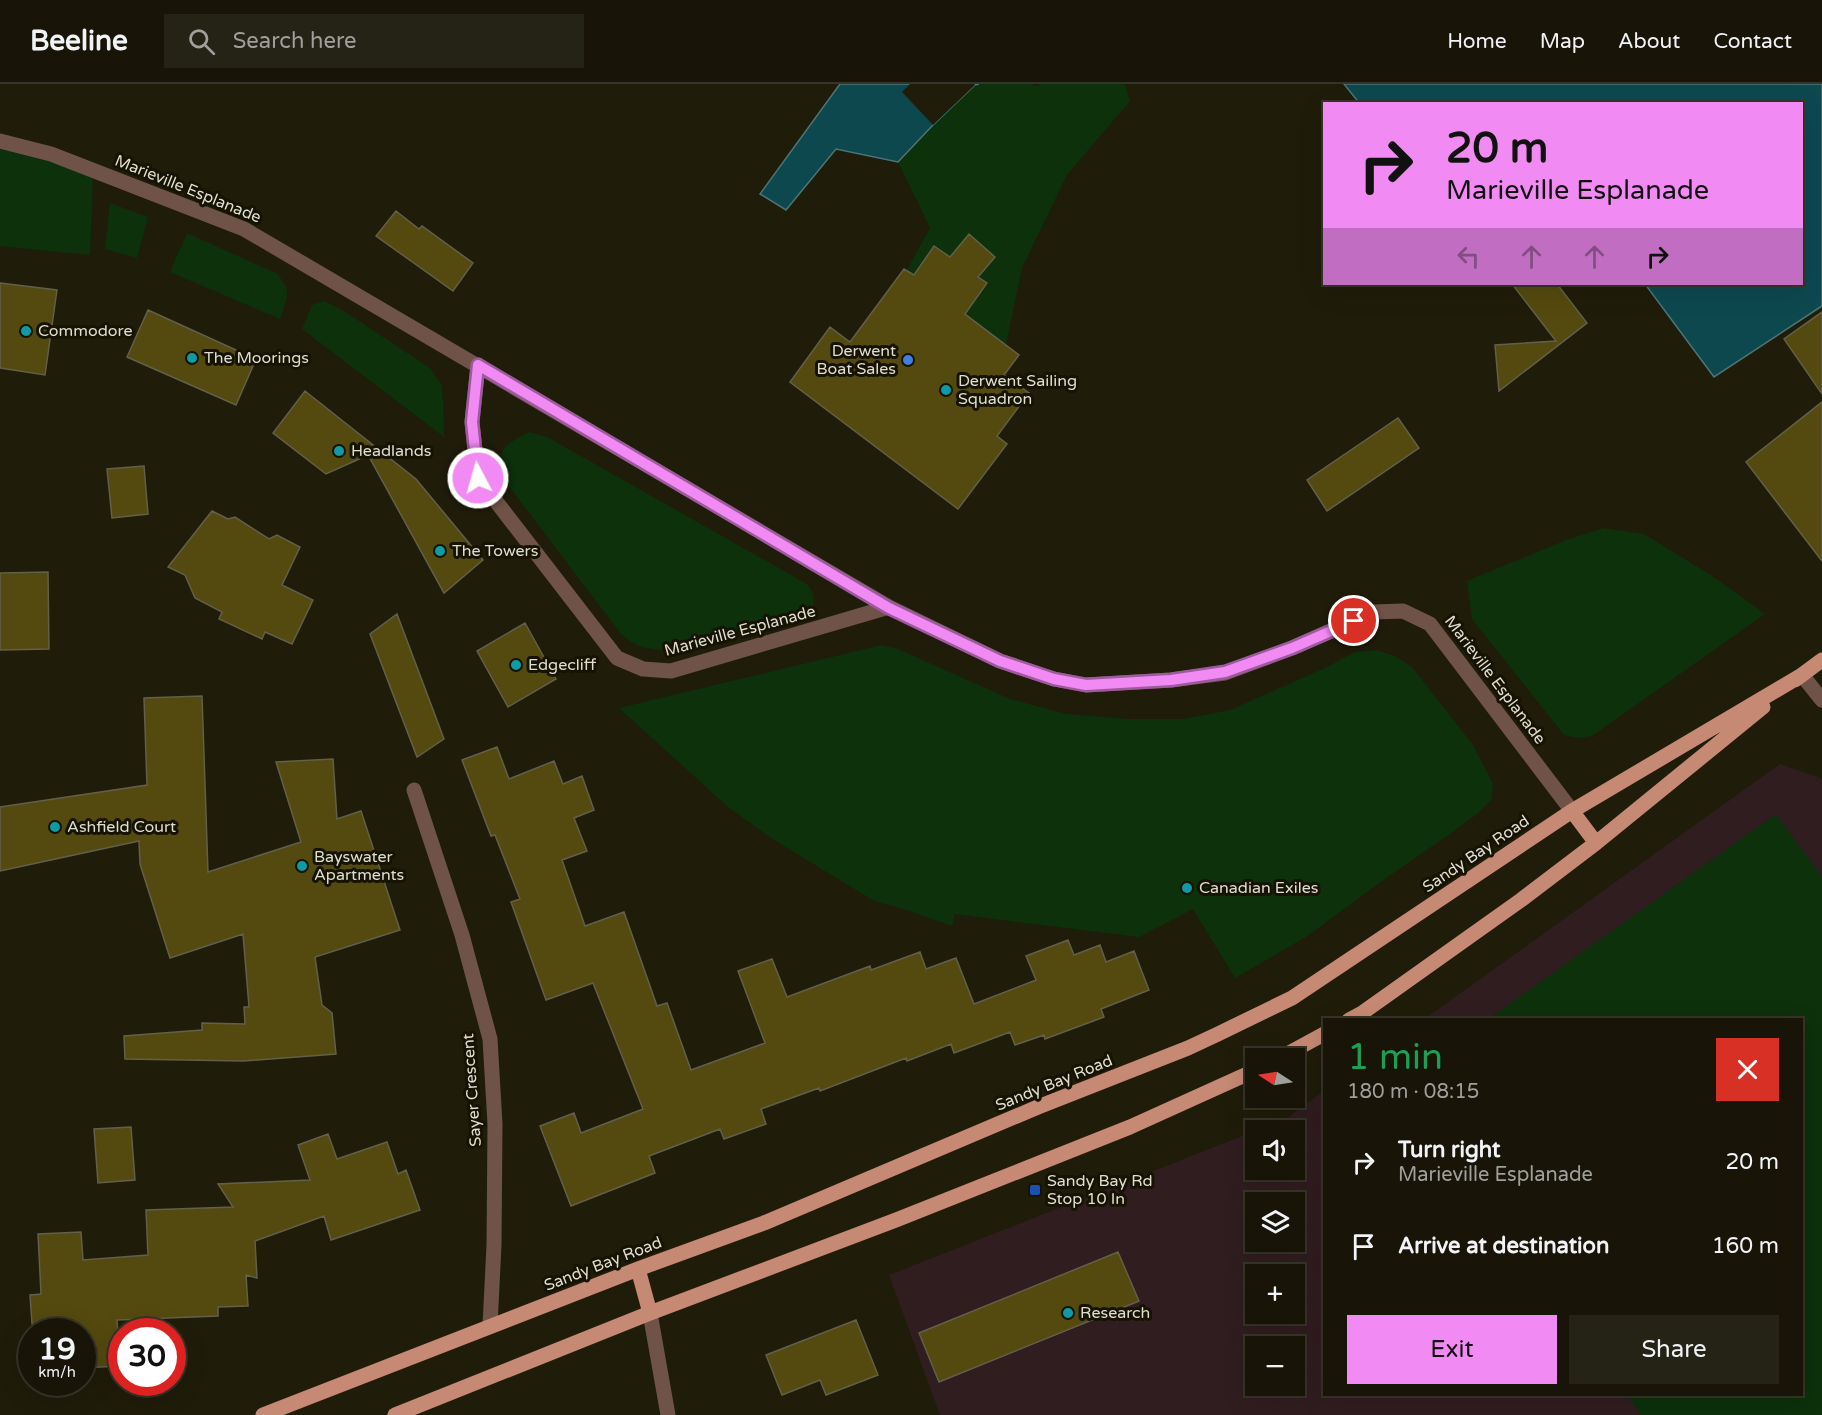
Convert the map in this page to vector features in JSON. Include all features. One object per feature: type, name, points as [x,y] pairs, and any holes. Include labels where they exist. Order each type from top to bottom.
[{"type":"main road","name":"Sandy Bay Road","points":[[1353,1018],[1521,900],[1596,843],[1822,660]]},
{"type":"main road","name":"Sandy Bay Road","points":[[263,1415],[638,1269],[764,1223],[1038,1107],[1188,1048],[1292,998],[1572,811],[1802,675]]},
{"type":"main road","points":[[1572,811],[1596,843]]},
{"type":"main road","points":[[1298,1048],[1323,1035]]},
{"type":"main road","points":[[395,1415],[650,1313],[896,1220],[1130,1127],[1245,1075]]},
{"type":"main road","points":[[638,1269],[650,1313]]},
{"type":"street","name":"Marieville Esplanade","points":[[0,141],[51,154],[244,229],[889,608],[1000,661],[1054,679],[1086,685],[1171,680],[1225,672],[1292,648],[1374,612],[1403,611],[1430,624],[1572,811]]},
{"type":"street","name":"Marieville Esplanade","points":[[478,365],[472,422],[478,478],[617,658],[643,669],[671,671],[889,608]]},
{"type":"street","points":[[1802,675],[1822,700]]},
{"type":"street","name":"Sayer Crescent","points":[[414,790],[462,935],[490,1039],[495,1124],[494,1245],[490,1326]]},
{"type":"street","points":[[650,1313],[668,1415]]},
{"type":"shaded area","points":[[1780,764],[1820,778],[1822,781],[1822,1415],[940,1415],[889,1275],[1245,1135],[1245,1180],[1305,1180],[1305,1120],[1284,1120],[1301,1108],[1305,1108],[1305,1105],[1323,1092],[1323,1396],[1803,1396],[1803,1018],[1426,1018]]},
{"type":"green space","points":[[1032,84],[1037,86],[1040,84],[1125,84],[1130,101],[1067,175],[1022,268],[1006,345],[907,270],[930,228],[898,162],[933,125],[975,85]]},
{"type":"green space","points":[[0,141],[93,170],[90,255],[0,246]]},
{"type":"green space","points":[[110,203],[148,217],[137,258],[105,249]]},
{"type":"green space","points":[[187,233],[278,274],[287,289],[287,297],[280,319],[170,272]]},
{"type":"green space","points":[[324,301],[344,311],[430,368],[441,384],[444,437],[302,329],[312,305]]},
{"type":"green space","points":[[530,432],[549,438],[807,584],[814,595],[813,606],[802,615],[662,650],[631,642],[621,634],[501,474],[499,460],[504,449]]},
{"type":"green space","points":[[1604,528],[1644,534],[1711,575],[1765,614],[1592,736],[1577,738],[1564,735],[1472,619],[1467,581],[1566,540]]},
{"type":"green space","points":[[882,645],[898,649],[1010,699],[1066,714],[1129,719],[1183,719],[1230,710],[1327,667],[1355,652],[1376,650],[1395,656],[1412,667],[1473,745],[1493,784],[1491,800],[1477,814],[1306,937],[1235,978],[1193,909],[1139,937],[955,914],[952,926],[874,901],[771,838],[728,807],[619,708]]},
{"type":"green space","points":[[1776,814],[1822,877],[1822,1415],[1641,1415],[1628,1396],[1803,1396],[1803,1018],[1490,1018]]},
{"type":"water","points":[[840,84],[979,84],[975,85],[933,125],[898,162],[836,149],[786,210],[760,194]]},
{"type":"water","points":[[1344,84],[1822,84],[1822,306],[1714,377],[1646,285],[1803,285],[1803,102],[1358,102]]},
{"type":"pier","points":[[910,84],[975,85],[933,125],[902,92]]},
{"type":"building","points":[[396,211],[419,229],[422,226],[473,263],[453,291],[376,236]]},
{"type":"building","name":"Derwent Sailing Squadron","points":[[969,234],[995,257],[978,277],[987,283],[965,314],[1019,355],[1004,375],[1029,393],[997,436],[1007,444],[958,509],[790,382],[830,327],[850,342],[904,269],[914,275],[934,246],[950,257]]},
{"type":"building","name":"Commodore","points":[[0,283],[57,290],[45,375],[0,368]]},
{"type":"building","points":[[1513,285],[1558,285],[1587,323],[1499,391],[1495,345],[1556,341]]},
{"type":"building","name":"The Moorings","points":[[148,310],[256,359],[236,405],[127,357]]},
{"type":"building","points":[[1822,312],[1822,394],[1784,339]]},
{"type":"building","points":[[305,391],[416,479],[483,560],[444,593],[368,455],[326,474],[273,433]]},
{"type":"building","points":[[1822,402],[1822,561],[1746,462]]},
{"type":"building","points":[[1398,418],[1419,448],[1327,511],[1307,480]]},
{"type":"building","points":[[144,466],[148,514],[112,518],[107,469]]},
{"type":"building","points":[[212,511],[228,519],[235,517],[269,539],[277,535],[300,547],[282,585],[313,600],[292,644],[265,632],[262,639],[219,619],[222,612],[195,598],[185,575],[168,567]]},
{"type":"building","points":[[48,572],[49,649],[0,650],[0,573]]},
{"type":"building","points":[[397,614],[444,739],[417,757],[370,634]]},
{"type":"building","name":"Edgecliff","points":[[525,623],[556,679],[508,707],[477,651]]},
{"type":"building","points":[[202,696],[208,872],[301,842],[276,762],[333,759],[337,819],[361,811],[400,930],[315,957],[322,1005],[332,1013],[336,1054],[244,1061],[125,1059],[124,1036],[202,1030],[202,1023],[245,1024],[244,1007],[249,1007],[243,934],[170,958],[140,864],[139,841],[0,871],[0,807],[147,785],[144,698]]},
{"type":"building","points":[[497,747],[509,779],[554,761],[563,784],[582,776],[594,810],[574,818],[587,851],[562,860],[585,926],[624,912],[657,1006],[667,1003],[691,1070],[765,1043],[738,971],[772,959],[787,997],[870,966],[871,970],[920,952],[926,969],[956,958],[974,1004],[1036,980],[1026,956],[1068,940],[1074,955],[1100,945],[1106,962],[1134,951],[1149,990],[1101,1009],[1104,1017],[1045,1039],[1044,1035],[1015,1045],[1010,1032],[954,1053],[951,1044],[907,1061],[906,1058],[820,1091],[819,1088],[761,1109],[766,1124],[724,1139],[720,1129],[649,1156],[655,1173],[571,1206],[540,1126],[574,1113],[581,1133],[643,1109],[593,983],[546,1000],[511,902],[520,899],[495,835],[491,836],[462,760]]},
{"type":"building","points":[[131,1127],[135,1180],[98,1183],[94,1129]]},
{"type":"building","points":[[328,1134],[337,1159],[387,1142],[398,1174],[406,1170],[420,1210],[331,1240],[324,1216],[255,1241],[257,1278],[246,1275],[248,1306],[218,1307],[218,1316],[108,1318],[108,1367],[96,1367],[96,1318],[32,1318],[30,1295],[41,1294],[38,1234],[81,1232],[83,1260],[148,1255],[146,1210],[233,1207],[218,1184],[310,1180],[298,1145]]},
{"type":"building","name":"Research","points":[[1118,1252],[1139,1301],[939,1382],[919,1333]]},
{"type":"building","points":[[856,1320],[878,1375],[826,1395],[820,1380],[782,1395],[766,1355]]},
{"type":"place","name":"Commodore","points":[[26,331]]},
{"type":"place","name":"The Moorings","points":[[192,358]]},
{"type":"place","name":"Derwent Boat Sales","points":[[908,360]]},
{"type":"place","name":"Derwent Sailing Squadron","points":[[946,390]]},
{"type":"place","name":"Headlands","points":[[339,451]]},
{"type":"place","name":"The Towers","points":[[440,551]]},
{"type":"place","name":"Edgecliff","points":[[516,665]]},
{"type":"place","name":"Ashfield Court","points":[[55,827]]},
{"type":"place","name":"Bayswater Apartments","points":[[302,866]]},
{"type":"place","name":"Canadian Exiles","points":[[1187,888]]},
{"type":"place","name":"Sandy Bay Rd Stop 10 In","points":[[1035,1190]]},
{"type":"place","name":"Research","points":[[1068,1313]]},
{"type":"route","points":[[478,478],[472,422],[478,365],[889,608],[1000,661],[1054,679],[1086,685],[1171,680],[1225,672],[1292,648],[1354,621]]}]
